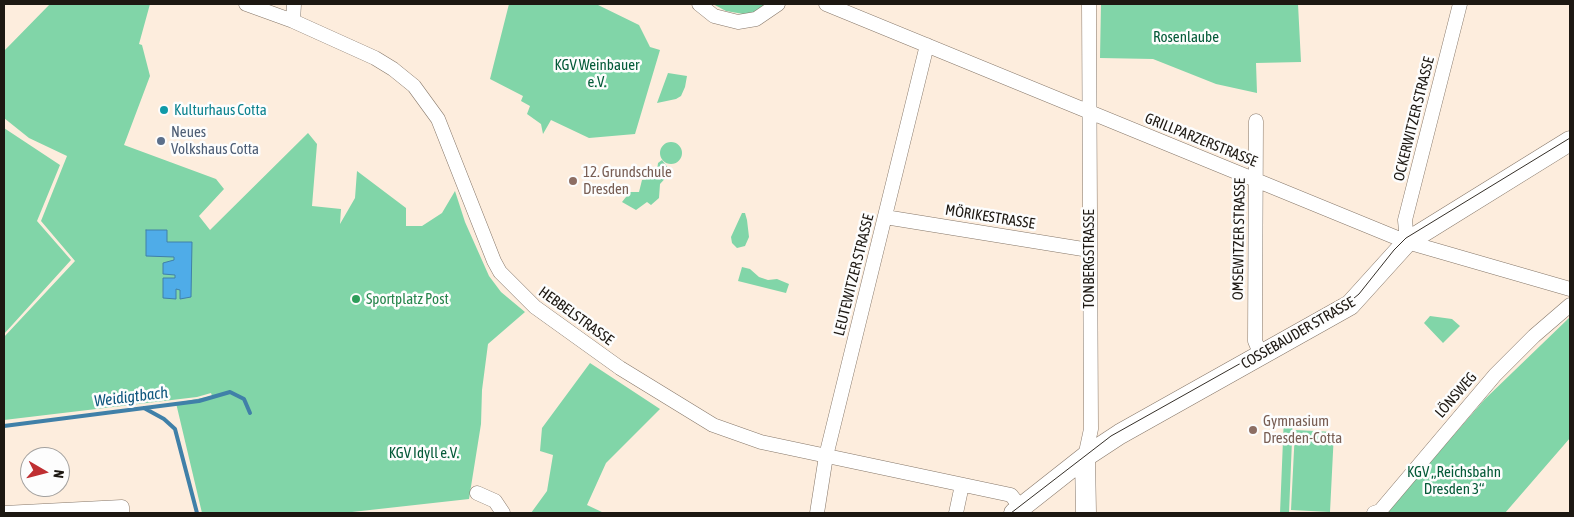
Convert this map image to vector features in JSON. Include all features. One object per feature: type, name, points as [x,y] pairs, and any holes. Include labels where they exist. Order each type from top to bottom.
[{"type":"main road","name":"COSSEBAUDER STRASSE","points":[[1017,510],[1085,457],[1120,434],[1350,304],[1407,242],[1570,141]]},
{"type":"main road","name":"TONBERGSTRASSE","points":[[1085,457],[1086,513]]},
{"type":"street","name":"HEBBELSTRASSE","points":[[246,4],[293,21],[393,69],[414,86],[428,102],[438,119],[494,260],[510,284],[525,299],[620,368],[713,425],[761,442],[1011,495],[1017,510]]},
{"type":"street","points":[[293,21],[294,4]]},
{"type":"street","points":[[699,4],[714,16],[738,22],[756,19],[778,4]]},
{"type":"street","name":"GRILLPARZERSTRASSE","points":[[826,4],[1407,242],[1570,289]]},
{"type":"street","name":"TONBERGSTRASSE","points":[[1085,457],[1091,429],[1089,4]]},
{"type":"street","name":"OCKERWITZER STRASSE","points":[[1407,242],[1405,220],[1460,4]]},
{"type":"street","name":"LEUTEWITZER STRASSE","points":[[817,513],[826,456],[927,45]]},
{"type":"street","name":"OMSEWITZER STRASSE","points":[[1256,121],[1255,341],[1262,355]]},
{"type":"street","name":"MÖRIKESTRASSE","points":[[885,217],[1089,250]]},
{"type":"street","name":"LÖNSWEG","points":[[1374,513],[1380,511],[1495,374],[1534,336],[1570,305]]},
{"type":"street","points":[[956,513],[962,485]]},
{"type":"street","points":[[478,493],[495,501],[504,513]]},
{"type":"street","points":[[4,513],[122,510]]},
{"type":"green space","name":"KGV Idyll e.V.","points":[[50,4],[150,4],[139,44],[142,45],[150,76],[124,145],[216,179],[224,189],[199,216],[210,230],[308,133],[317,144],[312,206],[341,209],[340,224],[355,198],[357,171],[406,208],[406,226],[422,226],[442,213],[455,191],[465,222],[489,276],[501,292],[525,312],[488,344],[482,390],[481,424],[469,499],[343,513],[202,513],[176,403],[212,396],[211,393],[197,397],[4,420],[4,337],[75,261],[41,221],[67,156],[29,138],[4,118],[4,51]]},
{"type":"green space","name":"KGV Weinbauer e.V.","points":[[509,4],[596,4],[639,25],[650,47],[660,50],[635,134],[589,138],[551,120],[543,134],[541,124],[527,114],[530,106],[521,101],[523,96],[490,79]]},
{"type":"green space","points":[[713,4],[771,4],[749,15],[726,11]]},
{"type":"green space","name":"Rosenlaube","points":[[1101,4],[1298,4],[1301,62],[1256,63],[1257,93],[1216,84],[1153,59],[1100,58]]},
{"type":"green space","points":[[668,73],[687,76],[685,87],[681,96],[676,99],[657,103]]},
{"type":"green space","points":[[4,128],[60,165],[37,221],[71,260],[4,334]]},
{"type":"green space","points":[[671,142],[679,145],[682,153],[679,161],[671,164],[663,161],[660,153],[663,145]]},
{"type":"green space","points":[[662,160],[671,172],[660,184],[659,198],[651,205],[647,202],[636,210],[622,202],[630,192],[639,192],[642,180],[648,179],[657,171],[658,163]]},
{"type":"green space","points":[[742,213],[745,213],[749,237],[745,246],[737,248],[732,243],[731,237]]},
{"type":"green space","points":[[742,267],[750,269],[759,277],[768,280],[777,279],[789,284],[786,293],[738,281]]},
{"type":"green space","points":[[1430,316],[1452,319],[1460,326],[1443,343],[1424,323]]},
{"type":"green space","name":"KGV „Reichsbahn Dresden 3“","points":[[1570,317],[1570,438],[1505,513],[1386,513],[1485,399]]},
{"type":"green space","points":[[590,363],[660,409],[606,463],[587,505],[604,513],[531,513],[547,491],[553,455],[540,451],[542,428]]},
{"type":"green space","points":[[1284,416],[1293,416],[1289,513],[1280,513]]},
{"type":"green space","points":[[1295,430],[1334,432],[1330,512],[1291,510]]},
{"type":"water","points":[[146,230],[167,230],[167,242],[192,242],[191,297],[180,299],[180,290],[176,289],[176,299],[163,298],[163,278],[175,278],[175,275],[163,274],[163,263],[174,260],[174,257],[146,256]]},
{"type":"waterway","name":"Weidigtbach","points":[[4,426],[199,401],[230,392],[244,399],[250,413]]},
{"type":"waterway","points":[[144,408],[164,419],[175,429],[197,513]]},
{"type":"tram line","points":[[1011,513],[1111,436],[1348,303],[1359,294],[1406,238],[1570,138]]},
{"type":"place","name":"Kulturhaus Cotta","points":[[164,110]]},
{"type":"place","name":"Neues Volkshaus Cotta","points":[[161,141]]},
{"type":"place","name":"12. Grundschule Dresden","points":[[573,181]]},
{"type":"place","name":"Sportplatz Post","points":[[356,299]]},
{"type":"place","name":"Gymnasium Dresden-Cotta","points":[[1253,430]]}]
